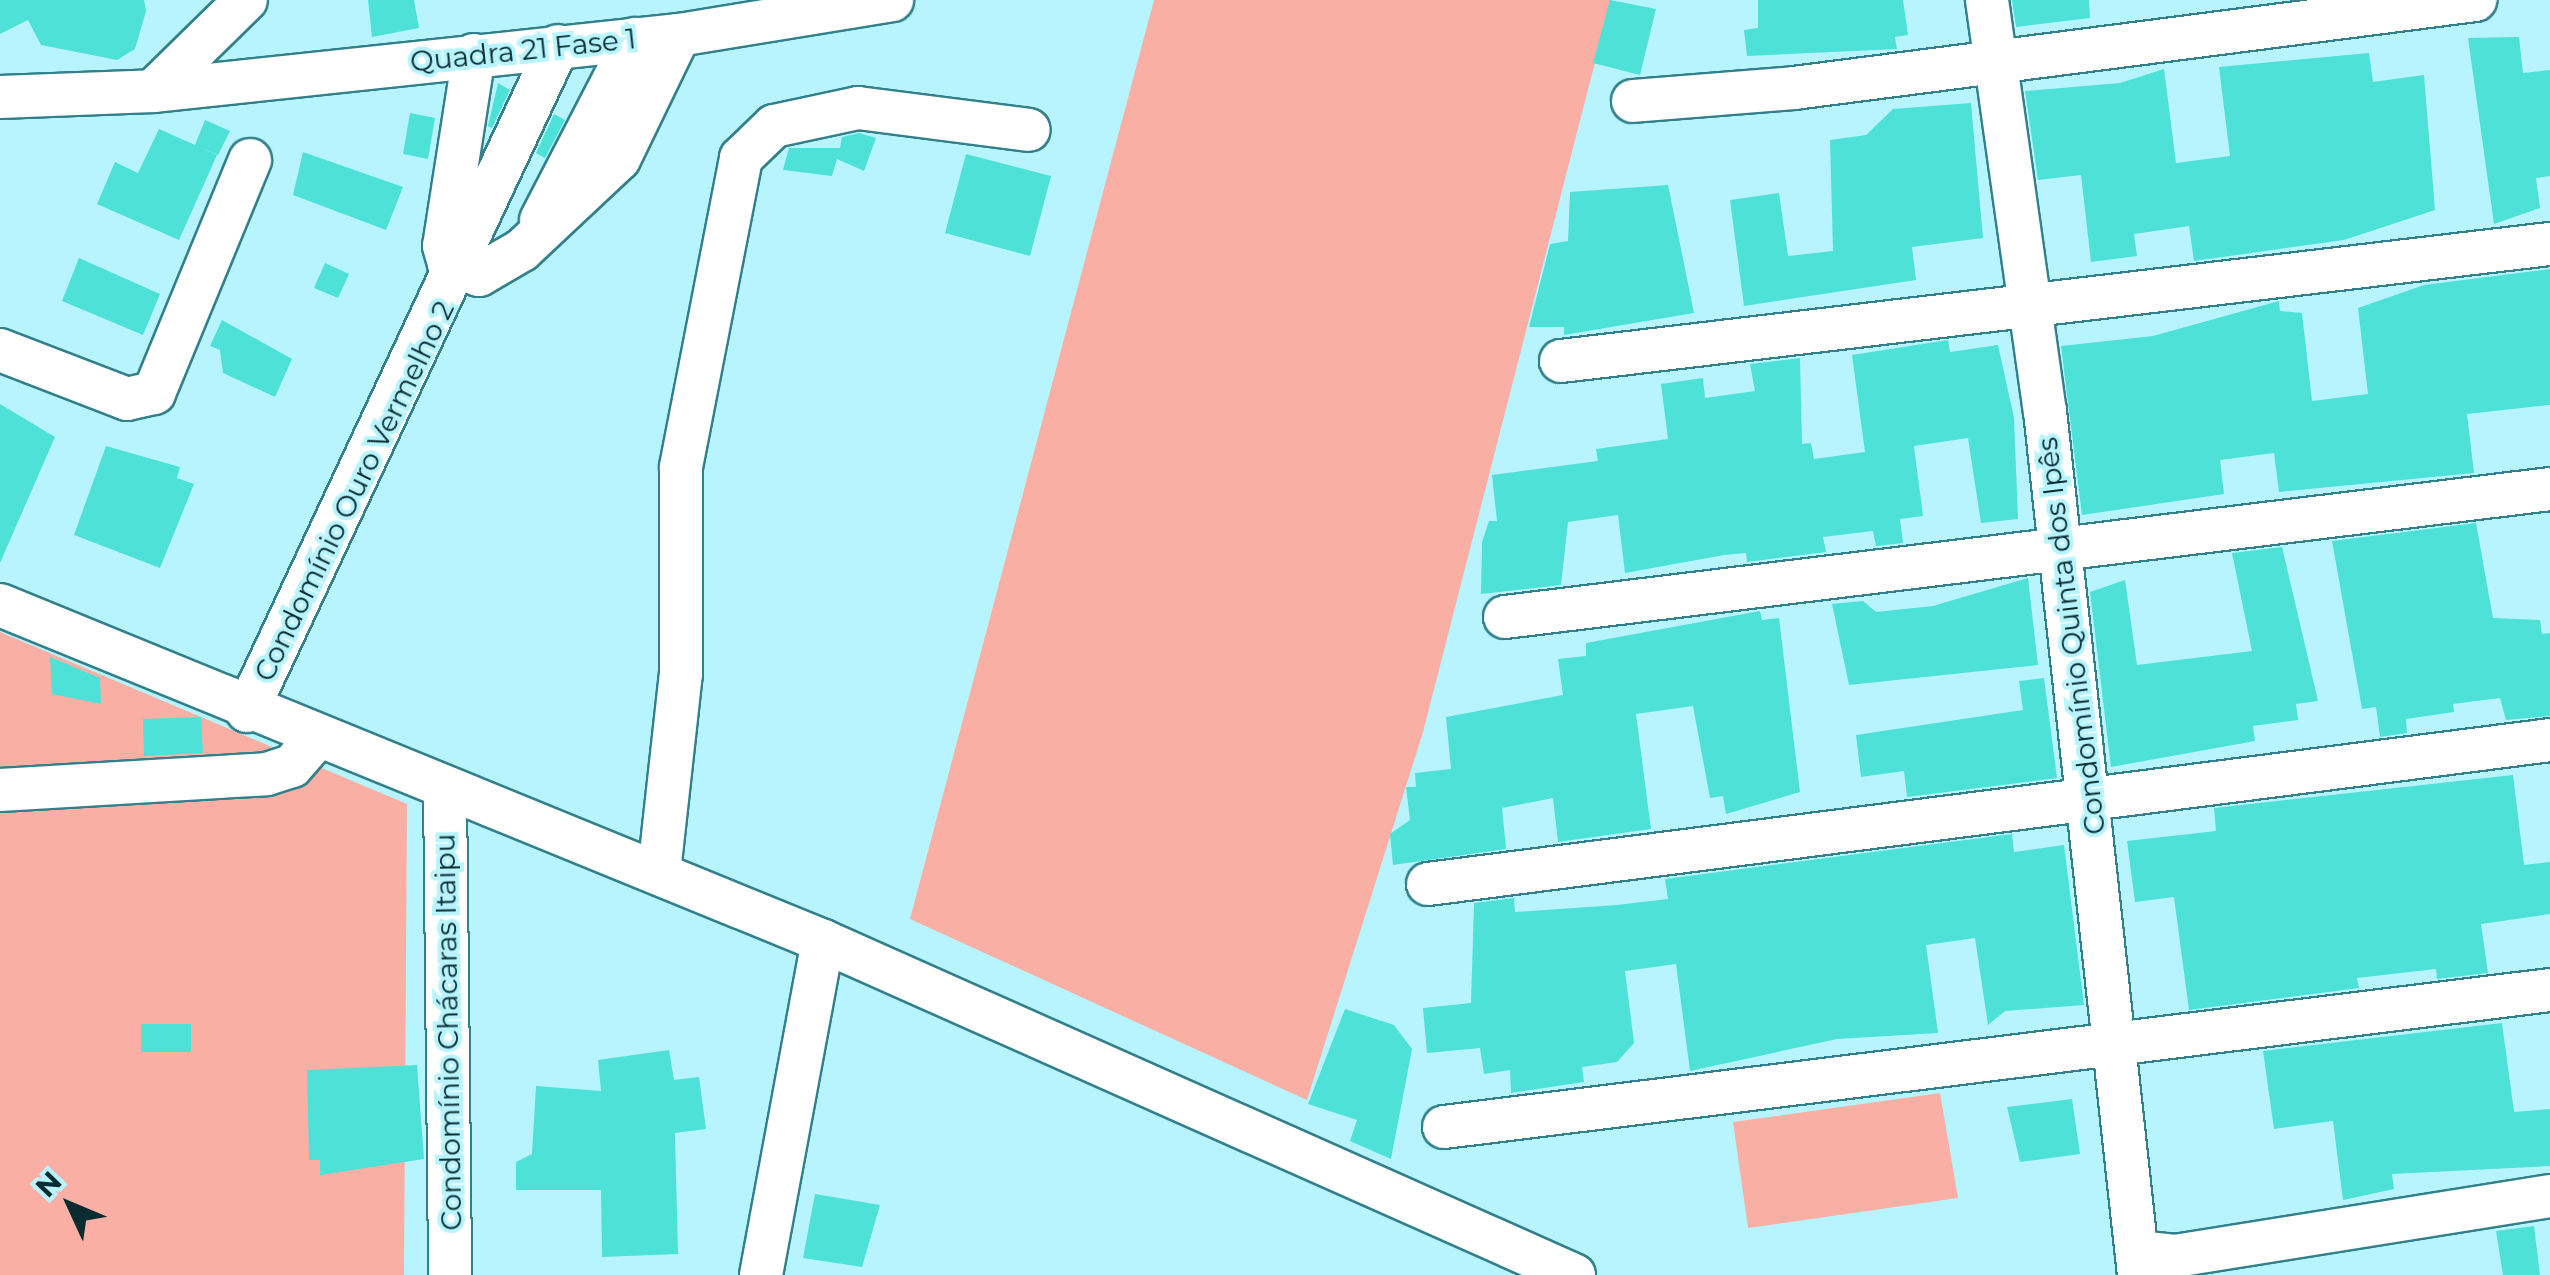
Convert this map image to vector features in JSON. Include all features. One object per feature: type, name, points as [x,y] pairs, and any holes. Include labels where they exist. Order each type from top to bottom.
[{"type":"street","points":[[153,92],[246,0]]},
{"type":"street","name":"Quadra 21 Fase 1","points":[[0,97],[153,92],[679,36],[892,0]]},
{"type":"street","name":"Condomínio Quinta dos Ipês","points":[[1986,0],[1998,60],[2090,800],[2138,1264]]},
{"type":"street","points":[[1633,101],[2475,0]]},
{"type":"street","name":"Condomínio Ouro Vermelho 2","points":[[474,55],[444,227],[447,262],[460,271],[479,276],[522,250],[619,160],[679,36]]},
{"type":"street","points":[[522,250],[636,38]]},
{"type":"street","name":"Condomínio Ouro Vermelho 2","points":[[247,711],[460,271],[558,46]]},
{"type":"street","points":[[659,872],[680,674],[680,467],[741,158],[774,126],[858,108],[1028,130]]},
{"type":"street","points":[[0,350],[127,399],[154,393],[250,160]]},
{"type":"street","points":[[1560,362],[2550,244]]},
{"type":"street","points":[[1505,617],[2060,553],[2550,489]]},
{"type":"street","points":[[0,605],[247,711],[659,872],[823,941],[1574,1275]]},
{"type":"street","points":[[0,790],[267,774],[292,766],[316,738]]},
{"type":"street","points":[[1428,884],[2550,740]]},
{"type":"street","name":"Condomínio Chácaras Itaipu","points":[[445,788],[450,1275]]},
{"type":"street","points":[[761,1275],[823,941]]},
{"type":"street","points":[[1444,1127],[2118,1048],[2550,990]]},
{"type":"street","points":[[2138,1264],[2258,1260],[2550,1196]]},
{"type":"shaded area","points":[[1154,0],[1611,0],[1423,732],[1307,1100],[910,919]]},
{"type":"shaded area","points":[[0,632],[407,804],[404,1275],[0,1275]]},
{"type":"shaded area","points":[[1940,1093],[1958,1198],[1748,1228],[1733,1122]]},
{"type":"building","points":[[0,0],[144,0],[146,11],[135,49],[117,60],[41,45],[28,20],[0,34]]},
{"type":"building","points":[[368,0],[414,0],[419,28],[372,37]]},
{"type":"building","points":[[1610,0],[1656,9],[1640,75],[1593,63]]},
{"type":"building","points":[[1758,0],[1903,0],[1908,35],[1895,37],[1897,49],[1747,56],[1744,30],[1758,28]]},
{"type":"building","points":[[2012,0],[2089,0],[2090,18],[2016,27]]},
{"type":"building","points":[[2519,37],[2523,73],[2550,70],[2550,176],[2536,178],[2540,208],[2494,224],[2468,38]]},
{"type":"building","points":[[2369,53],[2373,82],[2424,75],[2435,210],[2344,240],[2194,261],[2189,226],[2134,234],[2137,256],[2091,262],[2081,175],[2038,180],[2025,91],[2120,83],[2164,69],[2176,163],[2230,156],[2219,67]]},
{"type":"building","points":[[498,83],[510,90],[492,128],[488,126]]},
{"type":"building","points":[[1971,103],[1983,238],[1912,247],[1916,280],[1744,306],[1730,200],[1779,193],[1788,256],[1833,251],[1830,140],[1866,135],[1893,109]]},
{"type":"building","points":[[410,113],[435,118],[428,159],[403,154]]},
{"type":"building","points":[[554,114],[565,120],[545,158],[536,153]]},
{"type":"building","points":[[205,120],[230,131],[218,155],[197,146],[217,155],[179,240],[97,204],[115,162],[138,173],[159,129],[195,145]]},
{"type":"building","points":[[859,133],[876,138],[864,171],[837,159],[832,176],[783,170],[789,148],[840,148],[842,137]]},
{"type":"building","points":[[303,152],[403,187],[386,230],[293,195]]},
{"type":"building","points":[[966,154],[1051,176],[1030,256],[945,233]]},
{"type":"building","points":[[1668,185],[1694,313],[1564,335],[1564,327],[1529,327],[1550,244],[1568,241],[1570,192]]},
{"type":"building","points":[[79,258],[160,294],[143,335],[62,301]]},
{"type":"building","points":[[325,263],[349,274],[338,298],[314,288]]},
{"type":"building","points":[[2550,269],[2550,405],[2467,414],[2474,473],[2279,492],[2274,453],[2220,460],[2224,494],[2082,515],[2061,346],[2153,336],[2279,301],[2280,311],[2302,313],[2312,401],[2368,394],[2358,308],[2424,285]]},
{"type":"building","points":[[222,320],[292,359],[275,397],[223,373],[220,350],[210,346]]},
{"type":"building","points":[[1948,340],[1950,352],[1998,345],[2014,418],[2018,519],[1981,523],[1968,438],[1914,446],[1923,516],[1900,519],[1903,543],[1876,546],[1873,531],[1823,537],[1826,552],[1747,562],[1746,553],[1724,555],[1625,573],[1618,515],[1568,522],[1561,585],[1481,594],[1482,542],[1489,521],[1497,521],[1492,475],[1598,461],[1596,449],[1668,439],[1661,384],[1703,378],[1705,398],[1755,391],[1750,364],[1800,358],[1802,444],[1811,443],[1814,459],[1865,452],[1852,355]]},
{"type":"building","points":[[0,404],[55,437],[0,563]]},
{"type":"building","points":[[106,446],[180,467],[177,478],[194,484],[160,568],[74,535]]},
{"type":"building","points":[[2476,523],[2493,618],[2540,620],[2542,634],[2550,633],[2550,716],[2506,720],[2500,698],[2453,704],[2454,712],[2406,719],[2407,733],[2380,737],[2376,707],[2362,709],[2332,541]]},
{"type":"building","points":[[2282,547],[2318,701],[2296,704],[2298,720],[2253,726],[2255,741],[2111,767],[2090,592],[2125,580],[2137,665],[2252,651],[2232,553]]},
{"type":"building","points":[[2028,578],[2038,665],[1849,685],[1832,604],[1863,601],[1876,612],[1933,606]]},
{"type":"building","points":[[1760,611],[1762,620],[1779,618],[1800,792],[1726,814],[1723,796],[1710,798],[1693,706],[1636,714],[1651,829],[1558,842],[1553,798],[1502,808],[1506,849],[1393,865],[1390,834],[1410,820],[1406,787],[1416,787],[1415,773],[1451,769],[1446,717],[1563,695],[1558,659],[1586,656],[1586,643]]},
{"type":"building","points":[[50,657],[100,678],[101,704],[52,694]]},
{"type":"building","points":[[2044,678],[2057,778],[1907,797],[1904,771],[1861,777],[1856,735],[2023,710],[2019,681]]},
{"type":"building","points":[[201,717],[203,753],[144,756],[143,719]]},
{"type":"building","points":[[2513,775],[2524,865],[2550,862],[2550,914],[2481,924],[2488,973],[2437,979],[2436,969],[2357,978],[2359,988],[2189,1010],[2174,897],[2135,902],[2127,841],[2216,831],[2214,808]]},
{"type":"building","points":[[2012,834],[2014,852],[2064,845],[2084,1005],[2005,1011],[1988,1025],[1975,938],[1926,945],[1938,1033],[1837,1039],[1690,1071],[1676,964],[1625,971],[1634,1043],[1617,1062],[1582,1067],[1584,1082],[1511,1093],[1510,1070],[1484,1074],[1480,1048],[1427,1053],[1423,1008],[1471,1003],[1474,903],[1514,898],[1515,912],[1668,899],[1665,879]]},
{"type":"building","points":[[1345,1009],[1394,1025],[1412,1049],[1391,1159],[1350,1141],[1357,1120],[1308,1104]]},
{"type":"building","points":[[2502,1023],[2514,1112],[2550,1109],[2550,1166],[2392,1174],[2394,1189],[2343,1200],[2333,1121],[2274,1129],[2263,1051]]},
{"type":"building","points":[[141,1024],[191,1024],[191,1052],[141,1052]]},
{"type":"building","points":[[669,1050],[674,1080],[699,1077],[706,1129],[675,1133],[678,1254],[602,1257],[601,1190],[516,1190],[516,1162],[532,1154],[536,1086],[601,1091],[598,1060]]},
{"type":"building","points":[[417,1065],[424,1159],[320,1175],[320,1160],[309,1160],[307,1070]]},
{"type":"building","points":[[2072,1099],[2080,1154],[2020,1162],[2007,1107]]},
{"type":"building","points":[[815,1194],[880,1205],[862,1267],[803,1258]]},
{"type":"building","points":[[2534,1226],[2540,1275],[2503,1275],[2496,1231]]}]
